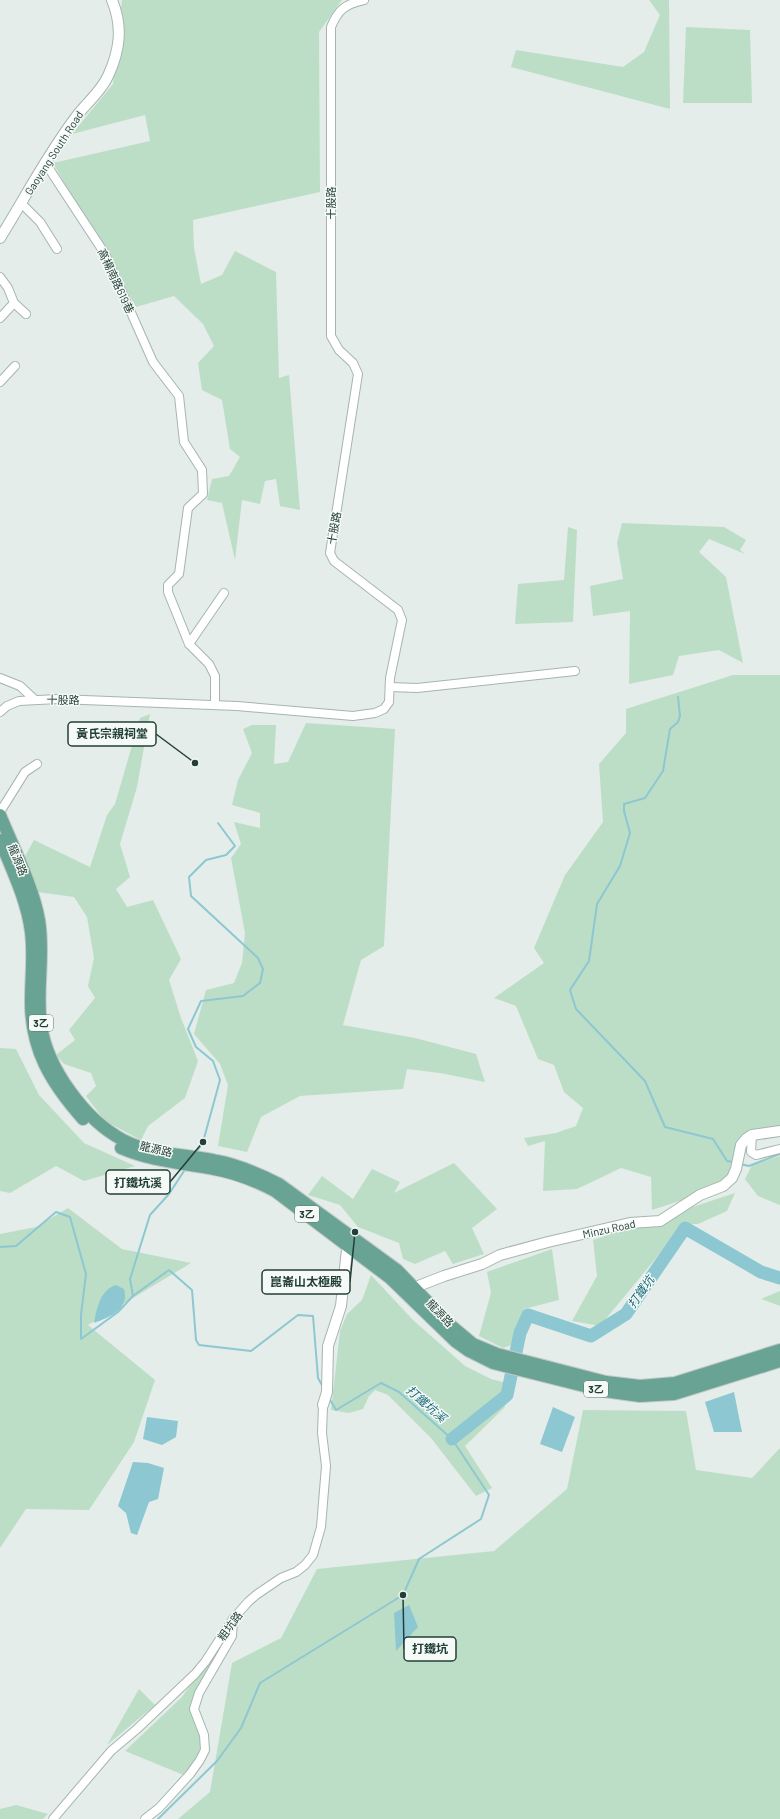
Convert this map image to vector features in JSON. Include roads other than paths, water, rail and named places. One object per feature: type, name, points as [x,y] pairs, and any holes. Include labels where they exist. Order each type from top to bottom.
[{"type":"main road","name":"龍源路","points":[[0,815],[30,890],[38,918],[42,949],[40,999],[41,1025],[44,1040],[56,1068],[88,1113],[105,1128],[123,1140],[191,1161]]},
{"type":"main road","name":"3乙","points":[[0,840],[23,898],[29,919],[33,949],[31,999],[32,1027],[37,1047],[49,1073],[70,1105],[100,1134],[120,1147],[138,1155],[191,1161],[258,1182],[348,1240]]},
{"type":"main road","name":"龍源路","points":[[348,1240],[397,1270],[410,1290],[473,1344],[515,1364],[624,1385],[674,1388]]},
{"type":"main road","name":"3乙","points":[[674,1388],[780,1350]]},
{"type":"main road","name":"3乙","points":[[674,1388],[780,1361]]},
{"type":"street","name":"Gaoyang South Road","points":[[0,238],[76,117],[108,77],[116,54],[120,28],[117,13],[112,0]]},
{"type":"street","name":"十股路","points":[[0,712],[7,706],[19,701],[34,700],[216,705],[353,716],[384,710],[389,702],[390,687],[402,620],[398,610],[334,561],[330,553],[358,374],[354,363],[339,350],[331,336],[331,27],[336,15],[350,3],[364,0]]},
{"type":"street","name":"高楊南路619巷","points":[[46,164],[104,254],[153,362],[179,396],[184,442],[202,470],[203,494],[188,508],[179,574],[168,585],[168,592],[189,644]]},
{"type":"street","points":[[21,203],[40,222],[57,249]]},
{"type":"street","points":[[0,277],[8,288],[14,303],[26,314]]},
{"type":"street","points":[[0,318],[14,303]]},
{"type":"street","points":[[0,382],[15,366]]},
{"type":"street","points":[[216,705],[215,676],[209,664],[189,644],[224,593]]},
{"type":"street","points":[[390,687],[417,688],[575,671]]},
{"type":"street","points":[[0,678],[20,686],[34,700]]},
{"type":"street","points":[[0,812],[25,772],[37,764]]},
{"type":"street","points":[[780,1131],[752,1135],[751,1152],[756,1155],[780,1149]]},
{"type":"street","name":"Minzu Road","points":[[410,1290],[482,1264],[500,1255],[630,1223],[660,1221],[700,1195],[723,1186],[732,1178],[736,1169],[741,1145],[746,1138],[752,1135]]},
{"type":"street","points":[[324,1405],[327,1392],[328,1346],[341,1306],[348,1240]]},
{"type":"street","name":"粗坑路","points":[[53,1819],[111,1751],[137,1730],[195,1674],[205,1662],[233,1619],[256,1595],[281,1578],[296,1572],[305,1565],[313,1555],[321,1527],[326,1466],[322,1433],[324,1405]]},
{"type":"street","points":[[145,1819],[150,1817],[177,1790],[200,1760],[205,1750],[204,1735],[194,1708],[199,1693],[232,1636],[233,1619]]},
{"type":"water","points":[[116,1285],[124,1289],[124,1302],[112,1315],[94,1323],[100,1300],[106,1291]]},
{"type":"water","points":[[734,1392],[742,1432],[714,1432],[705,1402]]},
{"type":"water","points":[[553,1407],[575,1417],[562,1452],[540,1444]]},
{"type":"water","points":[[147,1417],[178,1421],[176,1437],[162,1445],[143,1439]]},
{"type":"water","points":[[133,1462],[148,1463],[164,1468],[158,1499],[149,1502],[137,1535],[131,1533],[126,1513],[118,1506]]},
{"type":"water","points":[[409,1605],[418,1627],[396,1651],[394,1613]]},
{"type":"waterway","points":[[678,697],[680,716],[678,722],[670,729],[663,771],[645,798],[624,804],[624,811],[630,833],[620,866],[597,904],[589,961],[570,990],[576,1009],[645,1081],[665,1127],[713,1139],[727,1161],[734,1162]]},
{"type":"waterway","name":"打鐵坑溪","points":[[196,1153],[203,1142],[220,1080],[213,1061],[196,1047],[188,1029],[201,1001],[243,996],[260,983],[263,969],[258,958],[191,896],[189,877],[206,860],[226,855],[235,846],[218,823]]},
{"type":"waterway","points":[[740,1164],[749,1166],[780,1154]]},
{"type":"waterway","name":"打鐵坑溪","points":[[186,1168],[169,1194],[150,1215],[130,1279],[133,1296],[169,1270],[192,1290],[196,1340],[199,1345],[251,1351],[298,1315],[313,1316],[318,1378],[323,1387]]},
{"type":"waterway","points":[[0,1247],[16,1246],[56,1212],[70,1217],[86,1274],[81,1315],[81,1339],[118,1312],[133,1296]]},
{"type":"waterway","name":"打鐵坑","points":[[452,1439],[507,1395],[520,1333],[528,1315],[591,1336],[626,1314],[685,1228],[761,1272],[780,1278]]},
{"type":"waterway","name":"打鐵坑","points":[[158,1819],[217,1761],[241,1728],[260,1683],[403,1595],[419,1559],[481,1519],[489,1495],[452,1439],[399,1392],[381,1383],[336,1410],[329,1398]]},
{"type":"place","name":"黃氏宗親祠堂","points":[[195,763]]},
{"type":"place","name":"打鐵坑溪","points":[[203,1142]]},
{"type":"place","name":"崑崙山太極殿","points":[[355,1232]]},
{"type":"place","name":"打鐵坑","points":[[403,1595]]}]
